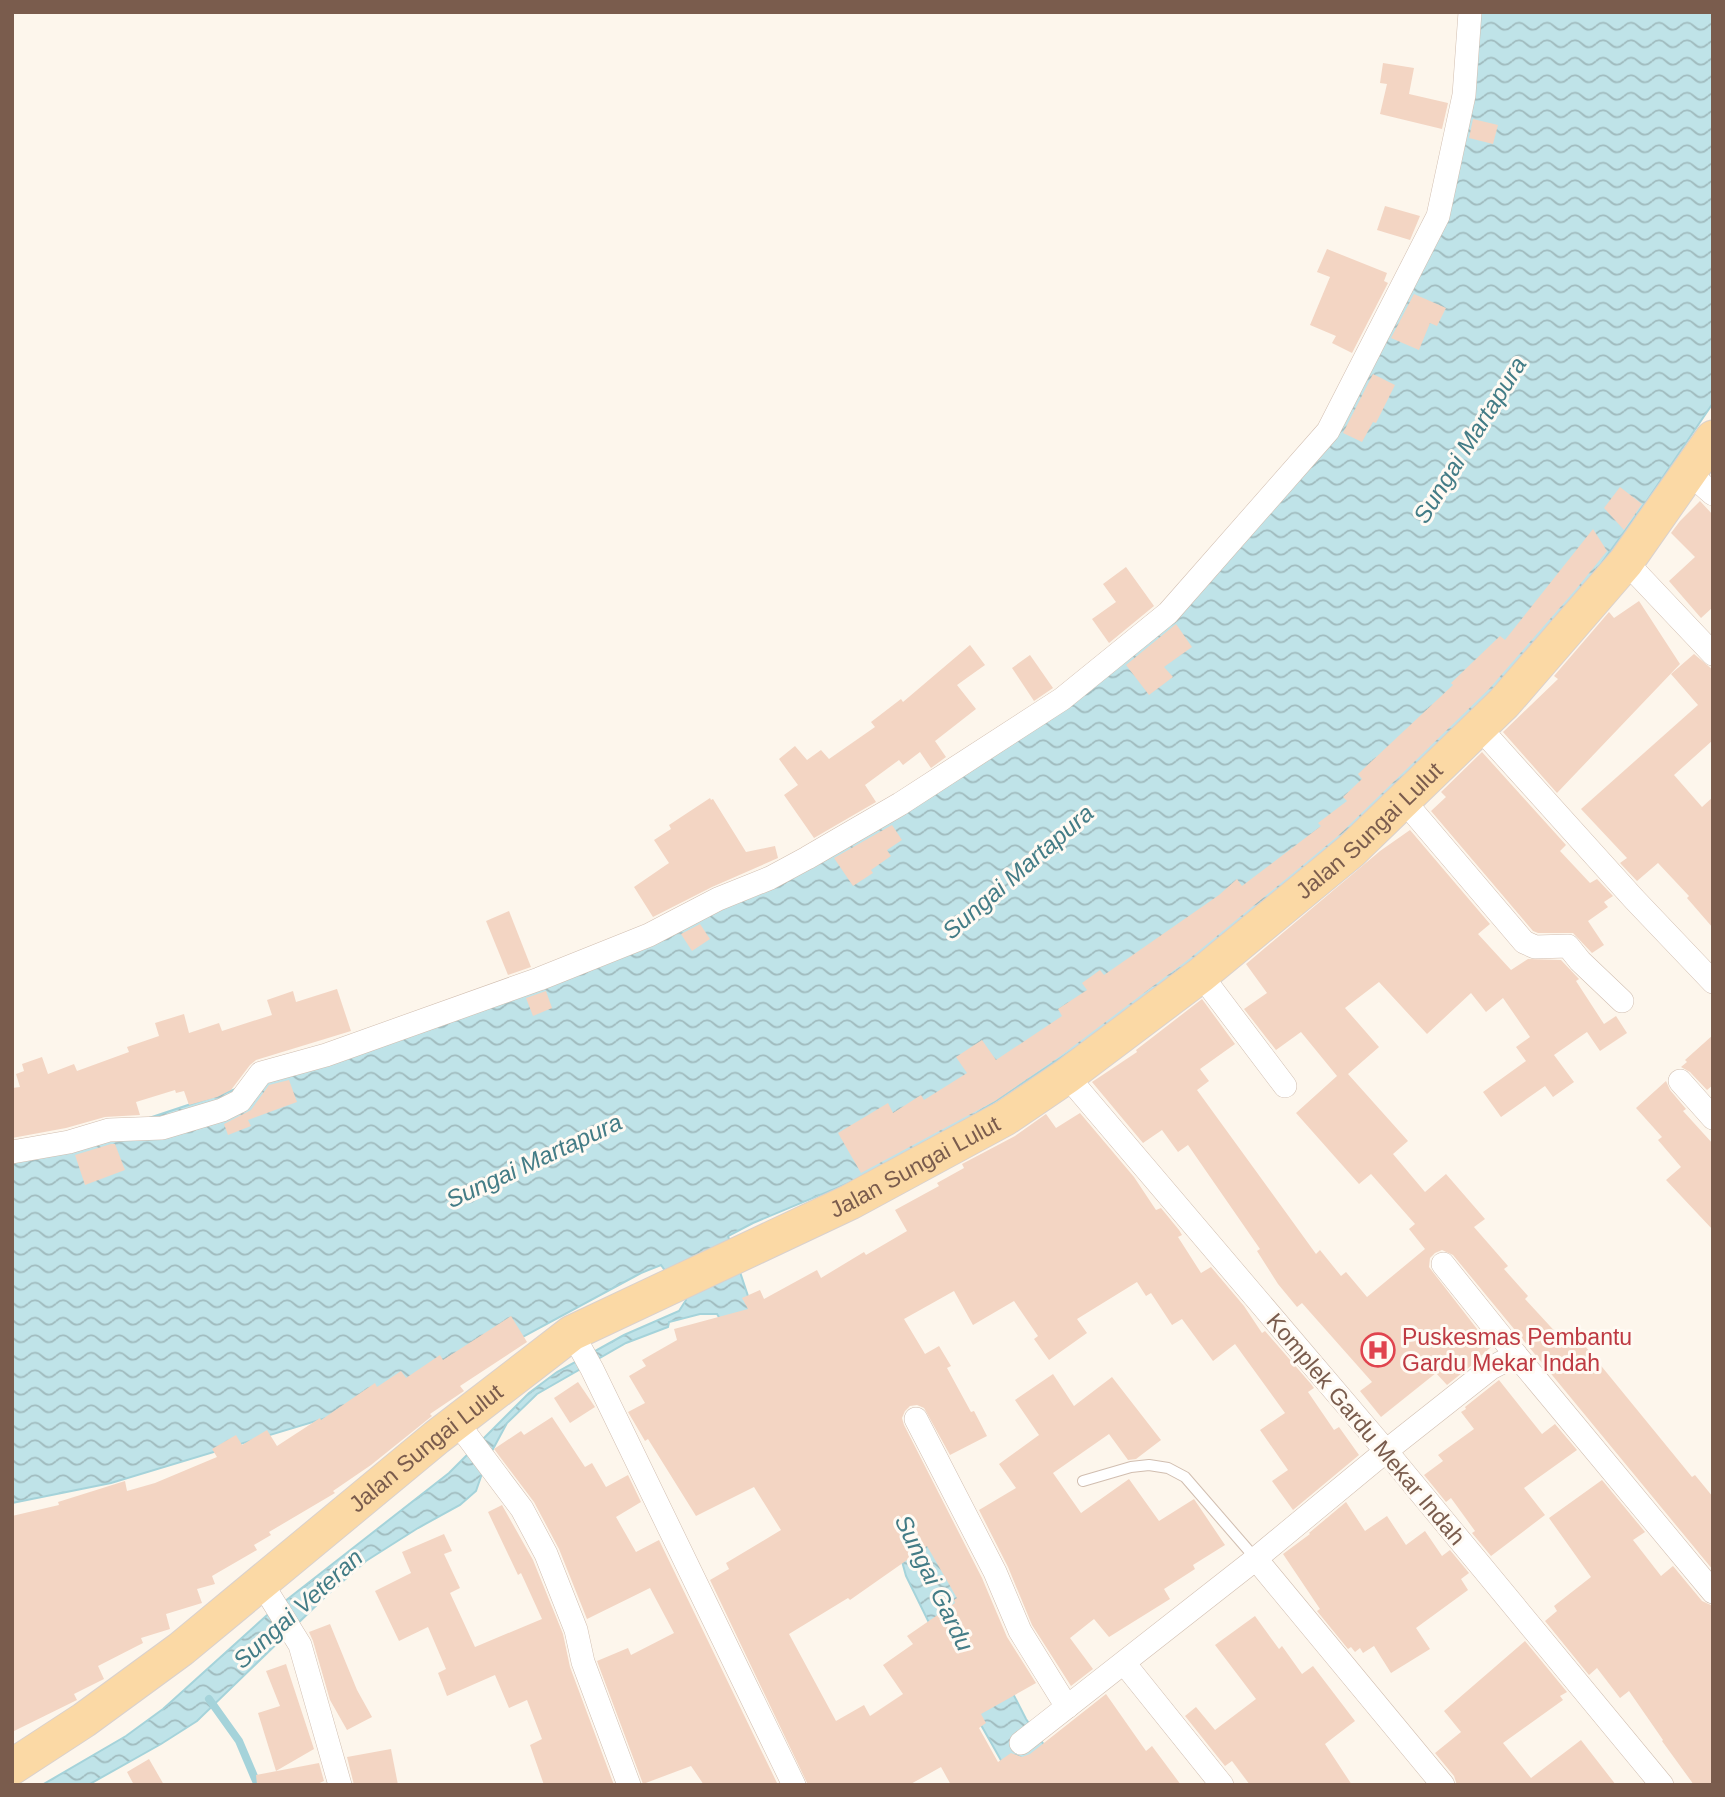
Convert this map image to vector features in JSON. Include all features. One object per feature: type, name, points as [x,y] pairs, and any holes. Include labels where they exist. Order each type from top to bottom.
[{"type":"main road","name":"Jalan Sungai Lulut","points":[[12,1767],[84,1720],[181,1649],[268,1593],[304,1545],[464,1431],[576,1340],[640,1300],[850,1202],[1005,1118],[1067,1076],[1201,975],[1351,850],[1504,703],[1626,562],[1701,484],[1713,438]]},
{"type":"street","points":[[12,1152],[69,1142],[108,1130],[162,1128],[222,1110],[240,1101],[261,1073],[326,1055],[649,935],[718,899],[770,878],[807,858],[900,804],[1062,699],[1168,613],[1328,431],[1438,216],[1464,96],[1470,12]]},
{"type":"street","points":[[1626,562],[1713,654]]},
{"type":"street","points":[[1479,727],[1713,982]]},
{"type":"street","points":[[1404,801],[1524,942],[1535,947],[1568,946],[1580,961],[1622,1000]]},
{"type":"street","points":[[1201,975],[1284,1086]]},
{"type":"street","name":"Komplek Gardu Mekar Indah","points":[[1067,1076],[1386,1451],[1662,1785]]},
{"type":"street","points":[[1680,1080],[1713,1118]]},
{"type":"street","points":[[1443,1264],[1713,1592]]},
{"type":"street","points":[[576,1340],[794,1785]]},
{"type":"street","points":[[1021,1743],[1256,1559],[1491,1368],[1516,1355]]},
{"type":"street","points":[[916,1419],[995,1572],[1020,1631],[1066,1707]]},
{"type":"street","points":[[464,1431],[522,1509],[546,1554],[572,1620],[583,1662],[629,1785]]},
{"type":"street","points":[[1256,1559],[1443,1785]]},
{"type":"street","points":[[268,1593],[300,1645],[340,1785]]},
{"type":"street","points":[[1124,1663],[1222,1785]]},
{"type":"lane","points":[[1083,1481],[1131,1467],[1149,1465],[1168,1468],[1185,1477],[1256,1559]]},
{"type":"water","points":[[1481,12],[1713,12],[1713,403],[1646,502],[1531,660],[1308,877],[1156,995],[911,1157],[728,1236],[748,1296],[954,1578],[1026,1719],[1072,1785],[1015,1785],[968,1702],[906,1576],[891,1521],[757,1379],[717,1314],[700,1314],[669,1322],[668,1327],[626,1343],[537,1394],[507,1423],[486,1462],[476,1491],[460,1505],[366,1561],[197,1721],[88,1785],[42,1785],[126,1736],[163,1709],[266,1616],[449,1473],[529,1393],[557,1372],[624,1335],[679,1311],[686,1300],[661,1265],[641,1273],[432,1386],[111,1483],[12,1503],[12,1148],[131,1124],[650,943],[1120,660],[1330,439],[1438,229]]},
{"type":"building","points":[[1383,63],[1414,68],[1409,94],[1448,103],[1442,129],[1380,114],[1387,84],[1380,83]]},
{"type":"building","points":[[1473,119],[1498,125],[1493,144],[1469,138]]},
{"type":"building","points":[[1385,206],[1420,216],[1410,240],[1377,230]]},
{"type":"building","points":[[1327,249],[1387,273],[1384,281],[1388,283],[1352,353],[1332,343],[1336,336],[1310,325],[1330,277],[1317,272]]},
{"type":"building","points":[[1414,294],[1446,308],[1437,326],[1430,323],[1419,350],[1391,338]]},
{"type":"building","points":[[1373,374],[1395,385],[1376,423],[1373,422],[1362,442],[1343,433]]},
{"type":"building","points":[[1620,487],[1642,504],[1624,530],[1604,508]]},
{"type":"building","points":[[1700,501],[1713,515],[1713,607],[1701,618],[1669,581],[1695,557],[1671,533]]},
{"type":"building","points":[[1593,529],[1607,551],[1577,588],[1489,689],[1338,836],[1189,959],[1059,1057],[995,1101],[861,1173],[838,1133],[888,1103],[893,1113],[921,1095],[924,1100],[967,1073],[956,1057],[982,1040],[996,1060],[1062,1016],[1058,1009],[1087,990],[1082,983],[1100,970],[1104,975],[1219,895],[1237,879],[1242,886],[1321,826],[1318,823],[1347,801],[1343,797],[1362,779],[1358,774],[1453,685],[1451,683],[1500,636],[1505,640]]},
{"type":"building","points":[[1126,567],[1154,606],[1109,643],[1092,619],[1116,602],[1103,584]]},
{"type":"building","points":[[1639,601],[1680,664],[1557,793],[1503,732],[1558,679],[1554,676],[1609,612],[1614,618]]},
{"type":"building","points":[[1176,624],[1192,647],[1164,667],[1173,677],[1149,695],[1126,665]]},
{"type":"building","points":[[970,645],[985,665],[957,685],[976,709],[935,741],[946,757],[931,768],[920,752],[903,765],[899,760],[865,785],[876,802],[814,838],[784,795],[798,785],[779,759],[795,746],[807,760],[821,750],[829,759],[875,727],[871,722],[901,699],[903,702]]},
{"type":"building","points":[[1694,654],[1713,670],[1713,740],[1674,775],[1702,807],[1713,797],[1713,928],[1687,898],[1689,896],[1658,863],[1637,881],[1620,863],[1627,858],[1581,809],[1698,705],[1671,674]]},
{"type":"building","points":[[1030,655],[1053,688],[1034,701],[1012,668]]},
{"type":"building","points":[[1482,752],[1566,845],[1560,851],[1590,883],[1597,879],[1613,896],[1604,902],[1608,907],[1588,921],[1604,945],[1592,953],[1573,933],[1533,931],[1431,811],[1446,797],[1441,792]]},
{"type":"building","points":[[710,798],[746,852],[775,846],[778,858],[653,917],[634,887],[669,863],[654,840],[671,829],[669,825]]},
{"type":"building","points":[[892,825],[902,840],[887,850],[891,856],[871,870],[873,873],[853,886],[834,858]]},
{"type":"building","points":[[1410,830],[1490,924],[1478,934],[1511,970],[1528,959],[1561,960],[1579,979],[1576,981],[1604,1024],[1616,1016],[1627,1033],[1600,1051],[1587,1032],[1554,1055],[1574,1082],[1553,1097],[1545,1086],[1501,1117],[1483,1092],[1526,1061],[1516,1047],[1530,1037],[1503,998],[1486,1012],[1471,993],[1427,1034],[1379,982],[1345,1008],[1379,1047],[1348,1074],[1408,1141],[1393,1154],[1425,1192],[1446,1174],[1485,1219],[1474,1227],[1508,1266],[1504,1269],[1528,1296],[1525,1299],[1561,1338],[1571,1329],[1692,1477],[1695,1475],[1713,1497],[1713,1570],[1453,1255],[1442,1250],[1435,1253],[1430,1258],[1429,1267],[1491,1347],[1447,1385],[1436,1373],[1381,1417],[1360,1391],[1372,1382],[1302,1303],[1297,1307],[1278,1284],[1257,1251],[1260,1249],[1188,1145],[1178,1152],[1162,1130],[1143,1143],[1092,1082],[1137,1052],[1136,1050],[1202,999],[1235,1044],[1200,1069],[1209,1081],[1197,1090],[1316,1254],[1320,1250],[1341,1276],[1346,1272],[1367,1297],[1425,1249],[1409,1229],[1415,1224],[1371,1174],[1359,1184],[1296,1113],[1337,1076],[1301,1032],[1276,1050],[1244,1009],[1267,993],[1246,964],[1380,851]]},
{"type":"building","points":[[509,911],[531,967],[508,975],[486,921]]},
{"type":"building","points":[[700,924],[710,939],[692,951],[681,934]]},
{"type":"building","points":[[337,989],[351,1031],[256,1060],[231,1090],[217,1097],[189,1105],[184,1091],[176,1093],[175,1090],[136,1102],[140,1115],[105,1117],[66,1128],[12,1138],[12,1088],[20,1087],[16,1074],[24,1071],[22,1064],[42,1057],[48,1074],[74,1064],[77,1071],[129,1052],[127,1047],[159,1036],[155,1023],[184,1014],[189,1033],[219,1023],[222,1031],[272,1015],[267,1000],[293,991],[296,1002]]},
{"type":"building","points":[[546,991],[552,1008],[533,1016],[526,998]]},
{"type":"building","points":[[1713,1035],[1713,1085],[1707,1090],[1690,1072],[1681,1067],[1687,1062],[1685,1060]]},
{"type":"building","points":[[289,1080],[297,1102],[248,1120],[251,1126],[228,1135],[224,1124],[251,1110],[269,1085]]},
{"type":"building","points":[[1666,1081],[1686,1109],[1683,1111],[1713,1144],[1713,1230],[1666,1180],[1681,1167],[1658,1140],[1662,1137],[1636,1108]]},
{"type":"building","points":[[1080,1113],[1134,1177],[1156,1210],[1161,1208],[1179,1230],[1182,1235],[1178,1237],[1201,1273],[1211,1267],[1244,1306],[1262,1333],[1265,1331],[1311,1384],[1314,1388],[1308,1392],[1334,1430],[1339,1427],[1359,1455],[1293,1510],[1272,1481],[1288,1470],[1260,1430],[1285,1413],[1235,1344],[1213,1361],[1182,1319],[1172,1325],[1151,1293],[1146,1296],[1137,1282],[1077,1319],[1087,1333],[1049,1360],[1034,1339],[1038,1336],[1014,1301],[973,1325],[954,1291],[904,1319],[925,1354],[939,1346],[951,1366],[947,1368],[987,1436],[950,1455],[924,1408],[910,1406],[902,1418],[982,1578],[1007,1637],[1036,1683],[981,1714],[986,1723],[979,1728],[998,1762],[1011,1753],[1022,1757],[1030,1754],[1106,1694],[1146,1751],[1152,1746],[1181,1785],[951,1785],[941,1767],[909,1785],[808,1785],[710,1580],[729,1569],[726,1563],[781,1530],[754,1487],[696,1516],[628,1412],[645,1403],[629,1376],[646,1366],[642,1360],[677,1340],[674,1329],[748,1309],[742,1298],[760,1290],[764,1299],[817,1270],[821,1278],[864,1252],[866,1255],[907,1231],[895,1210],[939,1186],[937,1183],[964,1168],[962,1164],[1015,1136],[1046,1114],[1056,1128]],"holes":[[[927,1546],[957,1598],[955,1603],[907,1636],[913,1644],[883,1665],[903,1694],[870,1716],[864,1705],[836,1721],[789,1634],[848,1598],[850,1600]]]},
{"type":"building","points":[[115,1144],[125,1170],[85,1185],[75,1155]]},
{"type":"building","points":[[511,1316],[527,1342],[460,1386],[464,1391],[430,1414],[432,1416],[371,1465],[333,1491],[335,1493],[269,1532],[271,1535],[254,1545],[257,1550],[212,1576],[215,1584],[197,1589],[202,1603],[166,1614],[170,1629],[141,1638],[143,1643],[98,1666],[104,1679],[74,1694],[77,1700],[12,1732],[12,1516],[59,1505],[58,1502],[125,1481],[127,1491],[155,1483],[217,1457],[212,1449],[236,1435],[242,1445],[267,1430],[277,1446],[375,1383],[377,1387],[401,1371],[406,1378],[440,1355],[443,1360]]},
{"type":"building","points":[[1053,1374],[1074,1406],[1112,1377],[1161,1440],[1136,1459],[1128,1460],[1109,1434],[1053,1473],[1081,1513],[1129,1479],[1159,1521],[1194,1499],[1225,1545],[1193,1565],[1195,1569],[1164,1589],[1170,1599],[1109,1637],[1094,1619],[1070,1638],[1093,1669],[1071,1686],[1032,1625],[1008,1567],[979,1510],[1016,1488],[999,1464],[1039,1435],[1015,1400]]},
{"type":"building","points":[[1499,1380],[1542,1434],[1555,1424],[1577,1450],[1524,1488],[1545,1515],[1491,1556],[1472,1533],[1475,1531],[1451,1498],[1446,1502],[1424,1475],[1443,1461],[1438,1455],[1474,1429],[1461,1412]]},
{"type":"building","points":[[578,1382],[595,1407],[570,1423],[554,1398]]},
{"type":"building","points":[[552,1417],[585,1467],[592,1463],[606,1487],[628,1475],[641,1502],[616,1517],[636,1552],[659,1540],[778,1785],[704,1785],[691,1766],[643,1784],[597,1661],[628,1648],[631,1655],[674,1633],[650,1588],[587,1619],[559,1549],[534,1502],[494,1449],[521,1431],[524,1435]]},
{"type":"building","points":[[1602,1480],[1645,1532],[1633,1540],[1661,1576],[1673,1566],[1702,1601],[1713,1606],[1713,1785],[1694,1785],[1629,1691],[1620,1698],[1597,1668],[1589,1675],[1545,1621],[1557,1611],[1554,1606],[1591,1577],[1549,1518]]},
{"type":"building","points":[[1346,1502],[1365,1531],[1387,1516],[1406,1545],[1425,1531],[1442,1556],[1450,1550],[1469,1573],[1461,1579],[1468,1590],[1416,1628],[1430,1649],[1391,1673],[1374,1646],[1363,1653],[1360,1648],[1355,1652],[1351,1647],[1348,1649],[1317,1611],[1320,1609],[1283,1554]]},
{"type":"building","points":[[502,1505],[533,1560],[563,1634],[570,1667],[614,1785],[544,1785],[530,1745],[542,1739],[527,1700],[509,1708],[495,1675],[447,1696],[438,1673],[446,1669],[428,1627],[399,1641],[375,1591],[411,1573],[402,1552],[444,1534],[452,1551],[444,1554],[460,1588],[450,1593],[475,1647],[542,1619],[488,1512]]},
{"type":"building","points":[[1255,1616],[1279,1649],[1282,1646],[1302,1674],[1313,1666],[1355,1721],[1325,1744],[1352,1785],[1250,1785],[1232,1761],[1225,1766],[1185,1716],[1196,1707],[1215,1730],[1256,1699],[1215,1645]]},
{"type":"building","points":[[330,1624],[357,1690],[372,1717],[347,1730],[330,1700],[309,1632]]},
{"type":"building","points":[[1525,1641],[1567,1692],[1560,1696],[1563,1700],[1503,1743],[1531,1778],[1581,1740],[1616,1785],[1457,1785],[1454,1776],[1435,1753],[1461,1732],[1444,1711]]},
{"type":"building","points":[[286,1664],[314,1749],[276,1771],[258,1713],[280,1706],[266,1671]]},
{"type":"building","points":[[391,1749],[398,1785],[354,1785],[347,1757]]},
{"type":"building","points":[[149,1759],[164,1785],[134,1785],[127,1772]]},
{"type":"building","points":[[319,1763],[324,1781],[315,1785],[257,1785],[256,1775]]},
{"type":"waterway","points":[[209,1699],[239,1741],[256,1781],[262,1785]]},
{"type":"place","name":"Puskesmas Pembantu Gardu Mekar Indah","points":[[1378,1350]]},
{"type":"water label","name":"Sungai Martapura","points":[[1470,440]]},
{"type":"water label","name":"Sungai Martapura","points":[[1018,872]]},
{"type":"water label","name":"Sungai Martapura","points":[[534,1161]]},
{"type":"water label","name":"Sungai Gardu","points":[[934,1583]]},
{"type":"water label","name":"Sungai Veteran","points":[[298,1609]]}]
